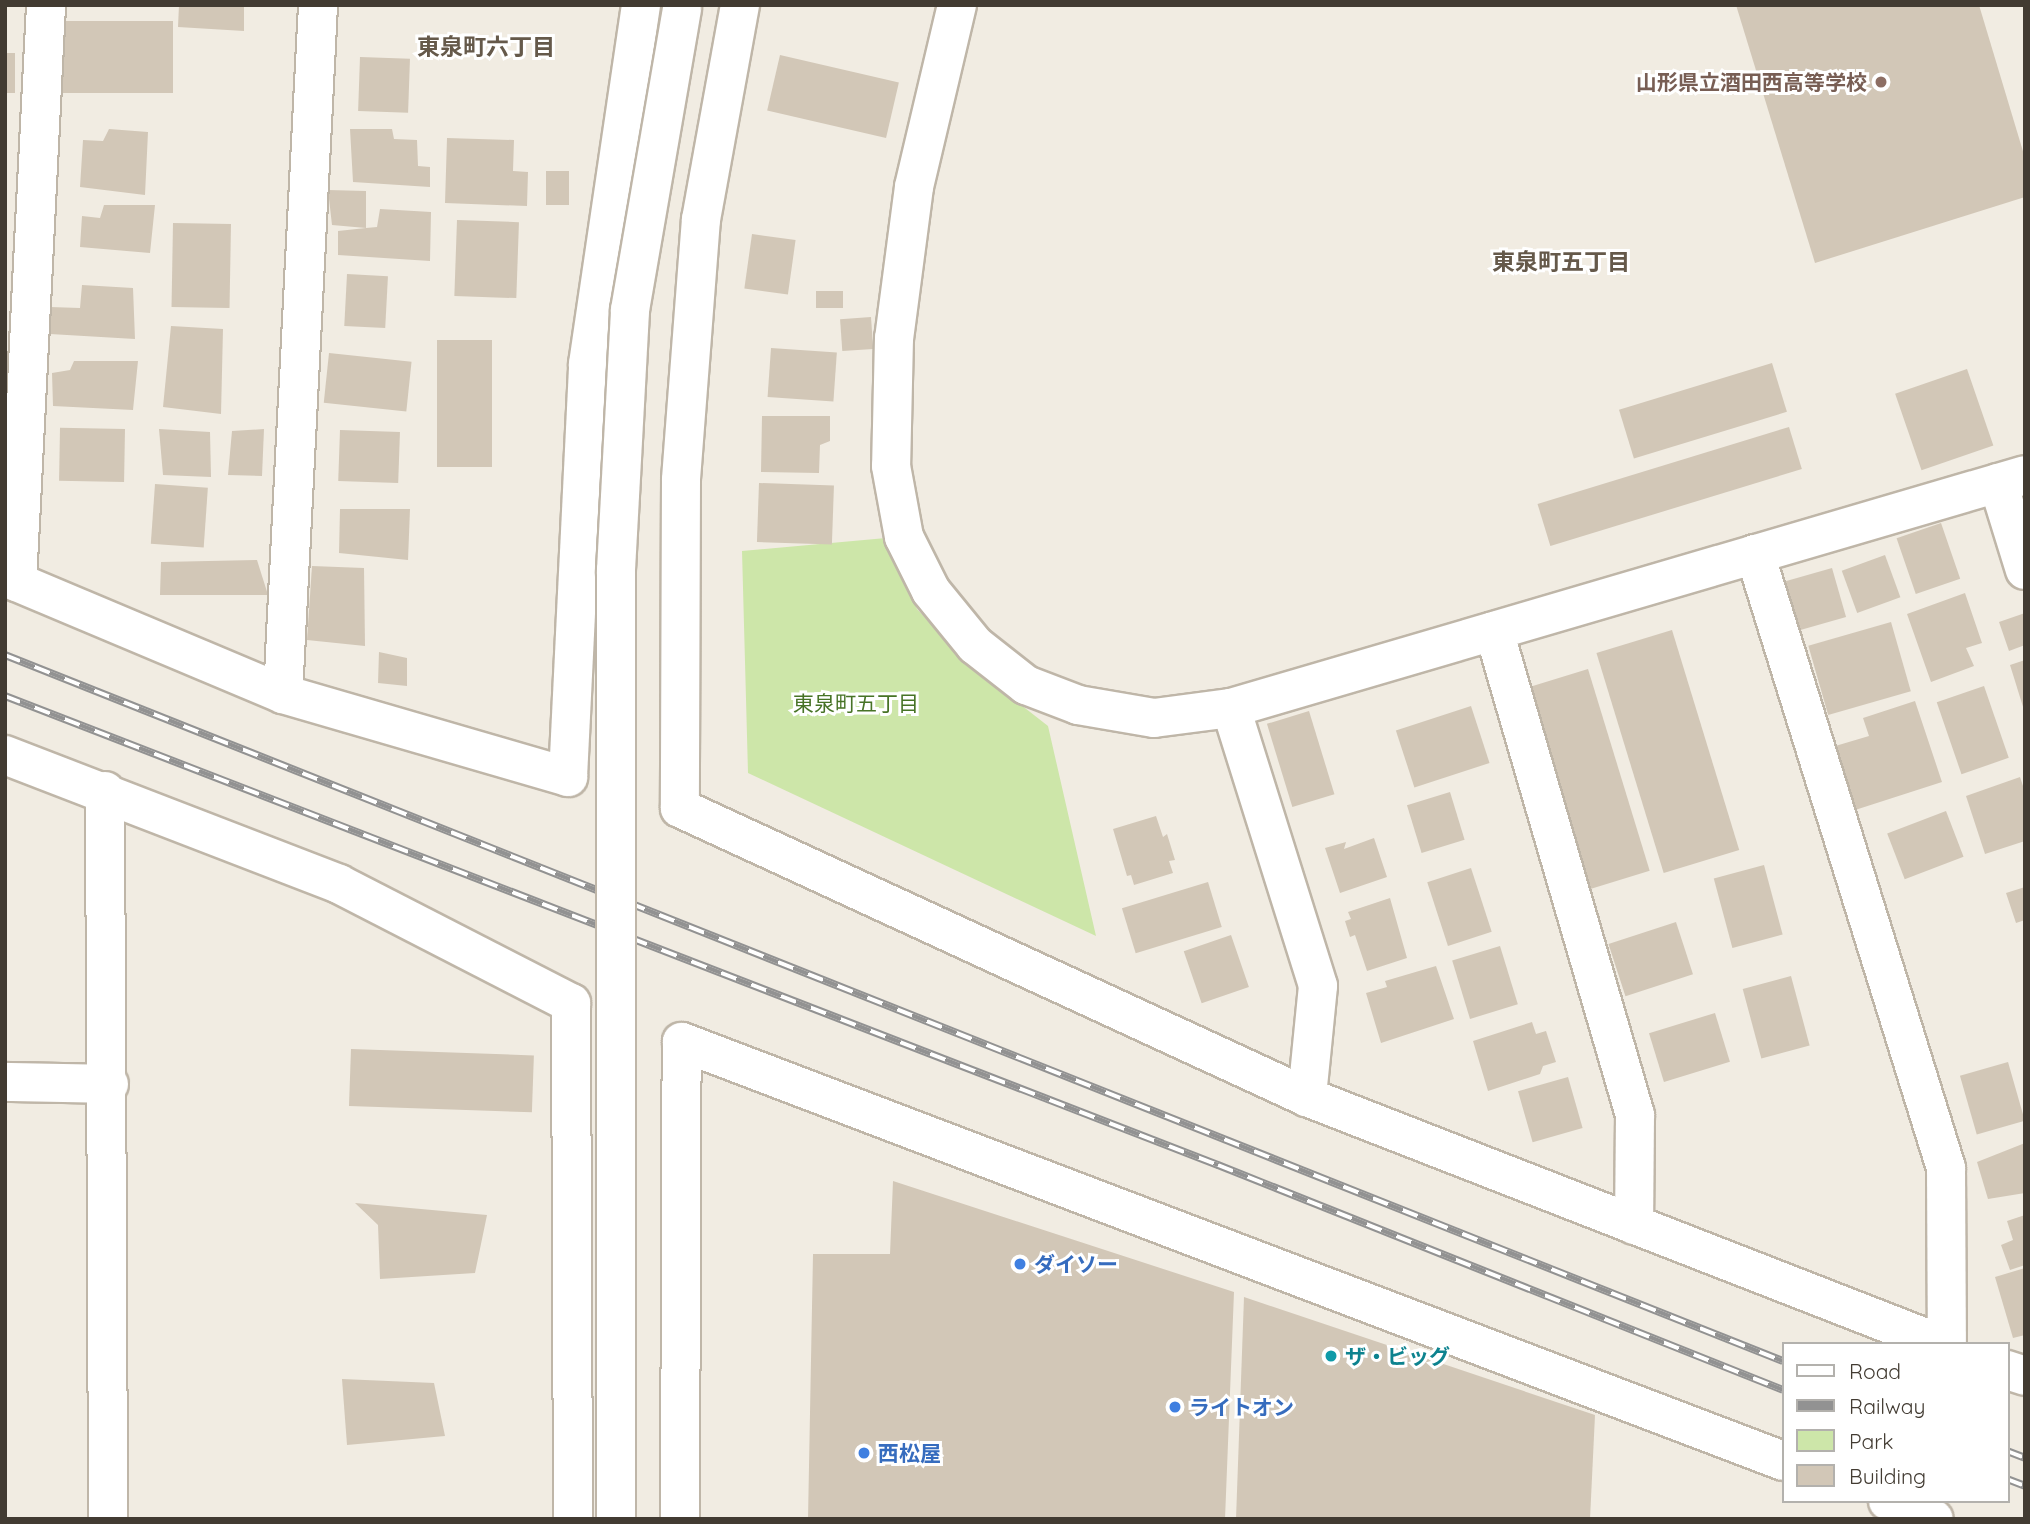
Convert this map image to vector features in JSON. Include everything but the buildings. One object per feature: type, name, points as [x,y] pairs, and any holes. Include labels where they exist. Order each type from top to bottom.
[{"type":"street","points":[[46,5],[11,579],[283,694],[568,777],[588,363],[641,5]]},
{"type":"street","points":[[283,694],[318,5]]},
{"type":"street","points":[[740,5],[701,219],[681,480],[680,808],[1307,1097],[1936,1342]]},
{"type":"street","points":[[957,5],[914,187],[894,338],[891,467],[904,537],[931,592],[966,635],[1026,685],[1078,705],[1154,718],[1231,708],[2011,479],[2025,569]]},
{"type":"street","points":[[616,1519],[616,570],[630,310],[683,7]]},
{"type":"street","points":[[1755,554],[1946,1168],[1947,1342]]},
{"type":"street","points":[[1494,631],[1635,1115],[1634,1225]]},
{"type":"street","points":[[1231,708],[1318,986],[1307,1097]]},
{"type":"street","points":[[5,755],[106,791],[339,884],[571,1003],[573,1519]]},
{"type":"street","points":[[106,791],[109,1084],[108,1519]]},
{"type":"street","points":[[680,1519],[682,1042],[1782,1461]]},
{"type":"street","points":[[5,1082],[109,1084]]},
{"type":"street","points":[[1893,1503],[1934,1519]]},
{"type":"green space","name":"東泉町五丁目","points":[[886,538],[917,609],[967,663],[1048,726],[1096,936],[748,773],[742,551]]},
{"type":"railway","points":[[5,655],[1782,1361]]},
{"type":"railway","points":[[5,696],[1218,1165],[1782,1390]]},
{"type":"railway","points":[[2009,1452],[2025,1458]]},
{"type":"railway","points":[[2009,1480],[2025,1486]]},
{"type":"place","name":"山形県立酒田西高等学校","points":[[1881,82]]},
{"type":"place","name":"ダイソー","points":[[1020,1264]]},
{"type":"place","name":"ザ・ビッグ","points":[[1331,1356]]},
{"type":"place","name":"ライトオン","points":[[1175,1407]]},
{"type":"place","name":"西松屋","points":[[864,1453]]},
{"type":"district","name":"東泉町六丁目","points":[[486,47]]},
{"type":"district","name":"東泉町五丁目","points":[[1561,262]]}]
